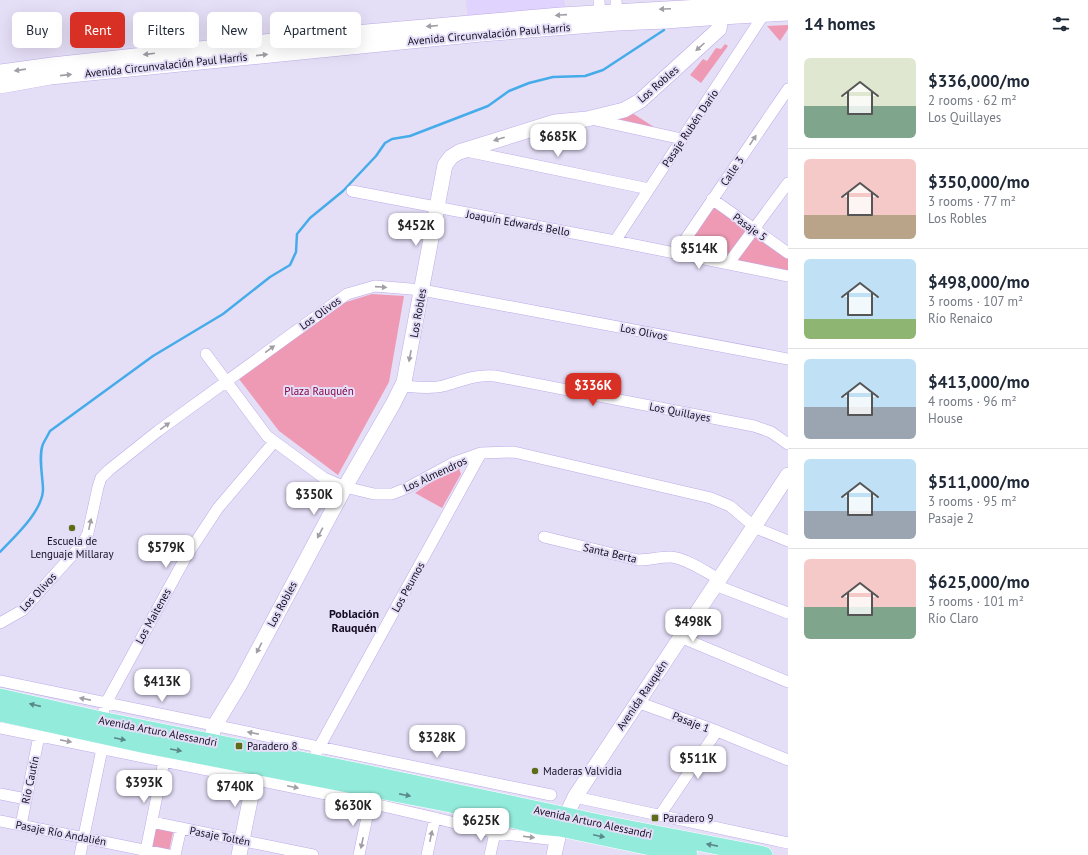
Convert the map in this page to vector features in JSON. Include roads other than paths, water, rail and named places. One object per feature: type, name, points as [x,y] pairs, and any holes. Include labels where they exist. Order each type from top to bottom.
[{"type":"main road","name":"Avenida Circunvalación Paul Harris","points":[[0,72],[309,37],[561,15],[617,12],[666,21],[722,7],[788,2]]},
{"type":"main road","name":"Avenida Circunvalación Paul Harris","points":[[722,7],[764,14],[788,13]]},
{"type":"main road","name":"Los Robles","points":[[210,742],[215,725],[243,677],[345,487],[403,386],[408,368],[445,165],[451,157],[463,150],[555,122],[587,119],[624,110],[640,101],[720,29],[722,7]]},
{"type":"main road","name":"Avenida Circunvalación Paul Harris","points":[[0,86],[50,77],[481,34],[600,13]]},
{"type":"main road","name":"Avenida Rauquén","points":[[554,855],[561,828],[575,796],[755,527],[788,475]]},
{"type":"main road","name":"Avenida Arturo Alessandri","points":[[0,697],[100,720],[210,742],[257,766],[313,763],[561,828],[689,855]]},
{"type":"main road","name":"Avenida Arturo Alessandri","points":[[0,713],[146,745],[451,804],[539,826],[764,855]]},
{"type":"main road","points":[[240,848],[257,766]]},
{"type":"street","name":"Pasaje Rubén Darío","points":[[614,241],[764,14]]},
{"type":"street","name":"Calle 3","points":[[676,253],[788,89]]},
{"type":"street","points":[[587,119],[682,139]]},
{"type":"street","points":[[463,150],[649,189]]},
{"type":"street","points":[[728,264],[787,185]]},
{"type":"street","name":"Joaquín Edwards Bello","points":[[352,191],[788,276]]},
{"type":"street","name":"Pasaje 5","points":[[712,199],[788,253]]},
{"type":"street","name":"Los Olivos","points":[[0,623],[23,610],[82,543],[88,533],[101,478],[109,470],[158,431],[347,294],[375,286],[422,290],[788,359]]},
{"type":"street","name":"Los Almendros","points":[[206,354],[267,436],[324,478],[345,487],[374,494],[392,494],[407,488],[453,463],[481,453],[514,452],[711,498],[730,506],[755,527],[788,541]]},
{"type":"street","name":"Los Quillayes","points":[[403,386],[432,388],[472,376],[495,376],[754,426],[771,432],[788,444]]},
{"type":"street","name":"Los Maitenes","points":[[100,720],[106,703],[187,555],[218,508],[274,442]]},
{"type":"street","name":"Los Peumos","points":[[313,763],[319,746],[481,453]]},
{"type":"street","name":"Santa Berta","points":[[544,537],[638,560],[671,557],[694,565],[717,582],[788,613]]},
{"type":"street","points":[[680,637],[788,682]]},
{"type":"street","name":"Avenida Arturo Alessandri","points":[[0,681],[551,795]]},
{"type":"street","name":"Pasaje 1","points":[[637,702],[716,731],[788,760]]},
{"type":"street","name":"Avenida Arturo Alessandri","points":[[0,728],[164,761],[257,766],[370,804],[494,833],[561,828]]},
{"type":"street","points":[[660,815],[716,731]]},
{"type":"street","name":"Río Cautín","points":[[20,825],[39,736]]},
{"type":"street","points":[[80,855],[86,838],[105,749]]},
{"type":"street","points":[[146,850],[164,761]]},
{"type":"street","points":[[0,794],[26,799]]},
{"type":"street","name":"Avenida Arturo Alessandri","points":[[575,796],[788,843]]},
{"type":"street","points":[[359,855],[370,804]]},
{"type":"street","points":[[427,855],[435,818]]},
{"type":"street","name":"Pasaje Río Andalién","points":[[0,821],[168,855]]},
{"type":"street","name":"Pasaje Toltén","points":[[152,822],[181,828],[240,848],[313,855]]},
{"type":"street","points":[[175,855],[181,828]]},
{"type":"street","points":[[490,855],[494,833]]},
{"type":"street","points":[[86,838],[86,855]]},
{"type":"waterway","points":[[0,552],[26,524],[38,507],[43,490],[41,455],[43,444],[50,431],[153,356],[223,314],[270,277],[290,265],[296,252],[297,234],[310,218],[343,191],[376,156],[385,143],[392,139],[410,136],[488,106],[509,91],[529,83],[553,77],[585,76],[603,70],[664,30]]},
{"type":"place","name":"Escuela de Lenguaje Millaray","points":[[72,528]]},
{"type":"place","name":"Paradero 8","points":[[239,746]]},
{"type":"place","name":"Maderas Valvidia","points":[[535,771]]},
{"type":"place","name":"Paradero 9","points":[[655,818]]},
{"type":"district","name":"Población Rauquén","points":[[354,620]]},
{"type":"park label","name":"Plaza Rauquén","points":[[319,391]]}]
